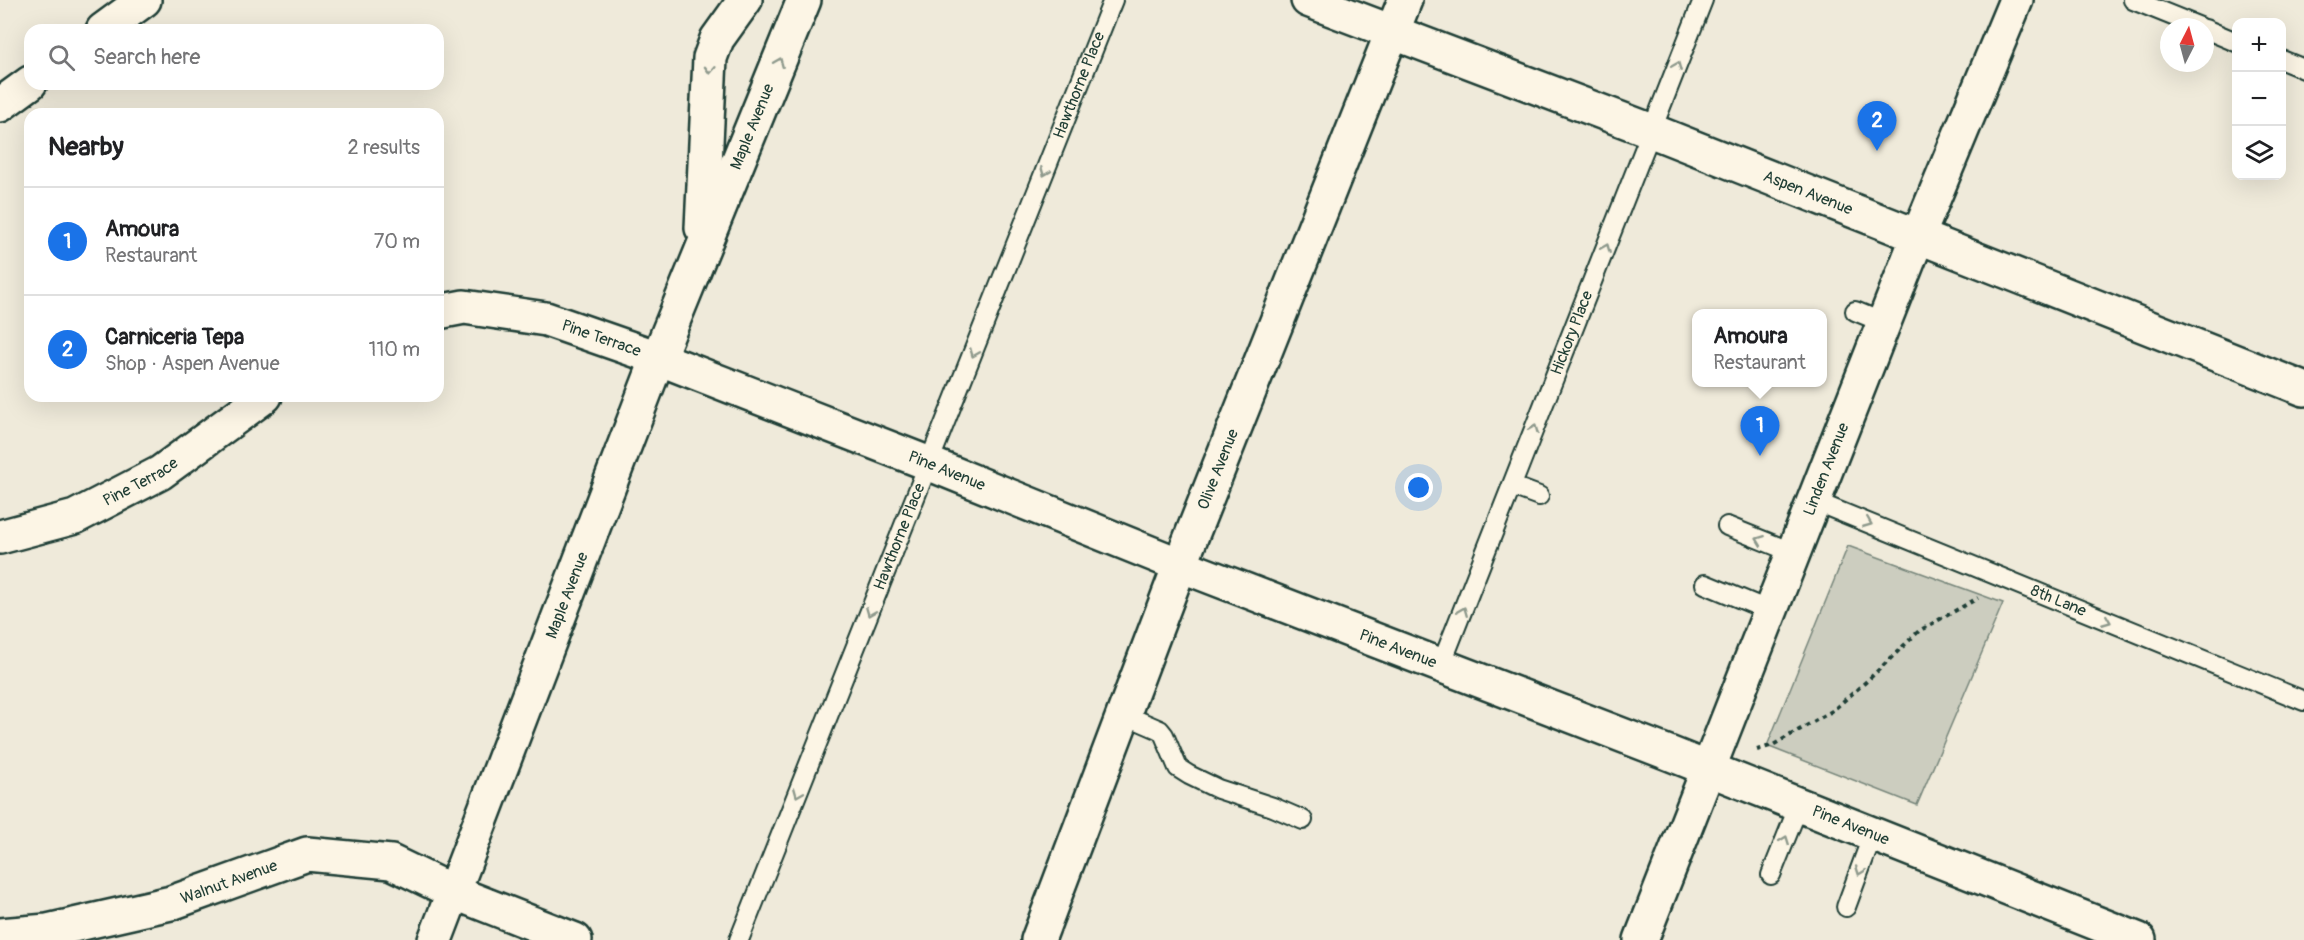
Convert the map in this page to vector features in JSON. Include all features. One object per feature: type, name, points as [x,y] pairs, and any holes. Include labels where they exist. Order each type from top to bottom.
[{"type":"street","points":[[111,24],[144,0]]},
{"type":"street","name":"Maple Avenue","points":[[701,252],[710,58],[717,39],[745,0]]},
{"type":"street","name":"Maple Avenue","points":[[435,940],[658,358],[804,0]]},
{"type":"street","name":"Aspen Avenue","points":[[1308,0],[1652,131],[2304,390]]},
{"type":"street","name":"Olive Avenue","points":[[1038,940],[1180,566],[1405,0]]},
{"type":"street","name":"Linden Avenue","points":[[1641,940],[1814,501],[1869,317],[1918,236],[2016,0]]},
{"type":"street","points":[[0,105],[24,88]]},
{"type":"street","name":"Pine Terrace","points":[[444,311],[464,307],[546,319],[658,358]]},
{"type":"street","name":"Pine Avenue","points":[[658,358],[930,464],[1180,566],[1708,769],[2139,940]]},
{"type":"street","name":"Pine Terrace","points":[[0,537],[75,517],[160,473],[258,402]]},
{"type":"street","name":"Walnut Avenue","points":[[0,935],[47,931],[171,903],[308,854],[391,862],[453,892],[574,940]]},
{"type":"lane","name":"Hawthorne Place","points":[[739,940],[1113,0]]},
{"type":"lane","name":"Hickory Place","points":[[1441,665],[1512,486],[1625,221],[1652,131],[1703,0]]},
{"type":"lane","points":[[2133,0],[2178,18]]},
{"type":"lane","points":[[2214,33],[2232,40]]},
{"type":"lane","points":[[2286,62],[2304,69]]},
{"type":"lane","points":[[1512,486],[1539,496]]},
{"type":"lane","name":"8th Lane","points":[[1814,501],[2304,701]]},
{"type":"lane","points":[[1727,526],[1794,553]]},
{"type":"lane","points":[[1705,584],[1770,611]]},
{"type":"lane","points":[[1123,714],[1160,730],[1178,768],[1189,775],[1218,789],[1273,807],[1303,820]]},
{"type":"lane","points":[[1771,875],[1798,805]]},
{"type":"lane","points":[[1846,907],[1873,834]]},
{"type":"path","points":[[1708,769],[1773,745],[1832,711],[1919,631],[1979,598]]},
{"type":"shaded area","points":[[1848,546],[2003,603],[1917,805],[1767,746]]},
{"type":"place","name":"Carniceria Tepa","points":[[1877,151]]},
{"type":"place","name":"Amoura","points":[[1760,456]]}]
